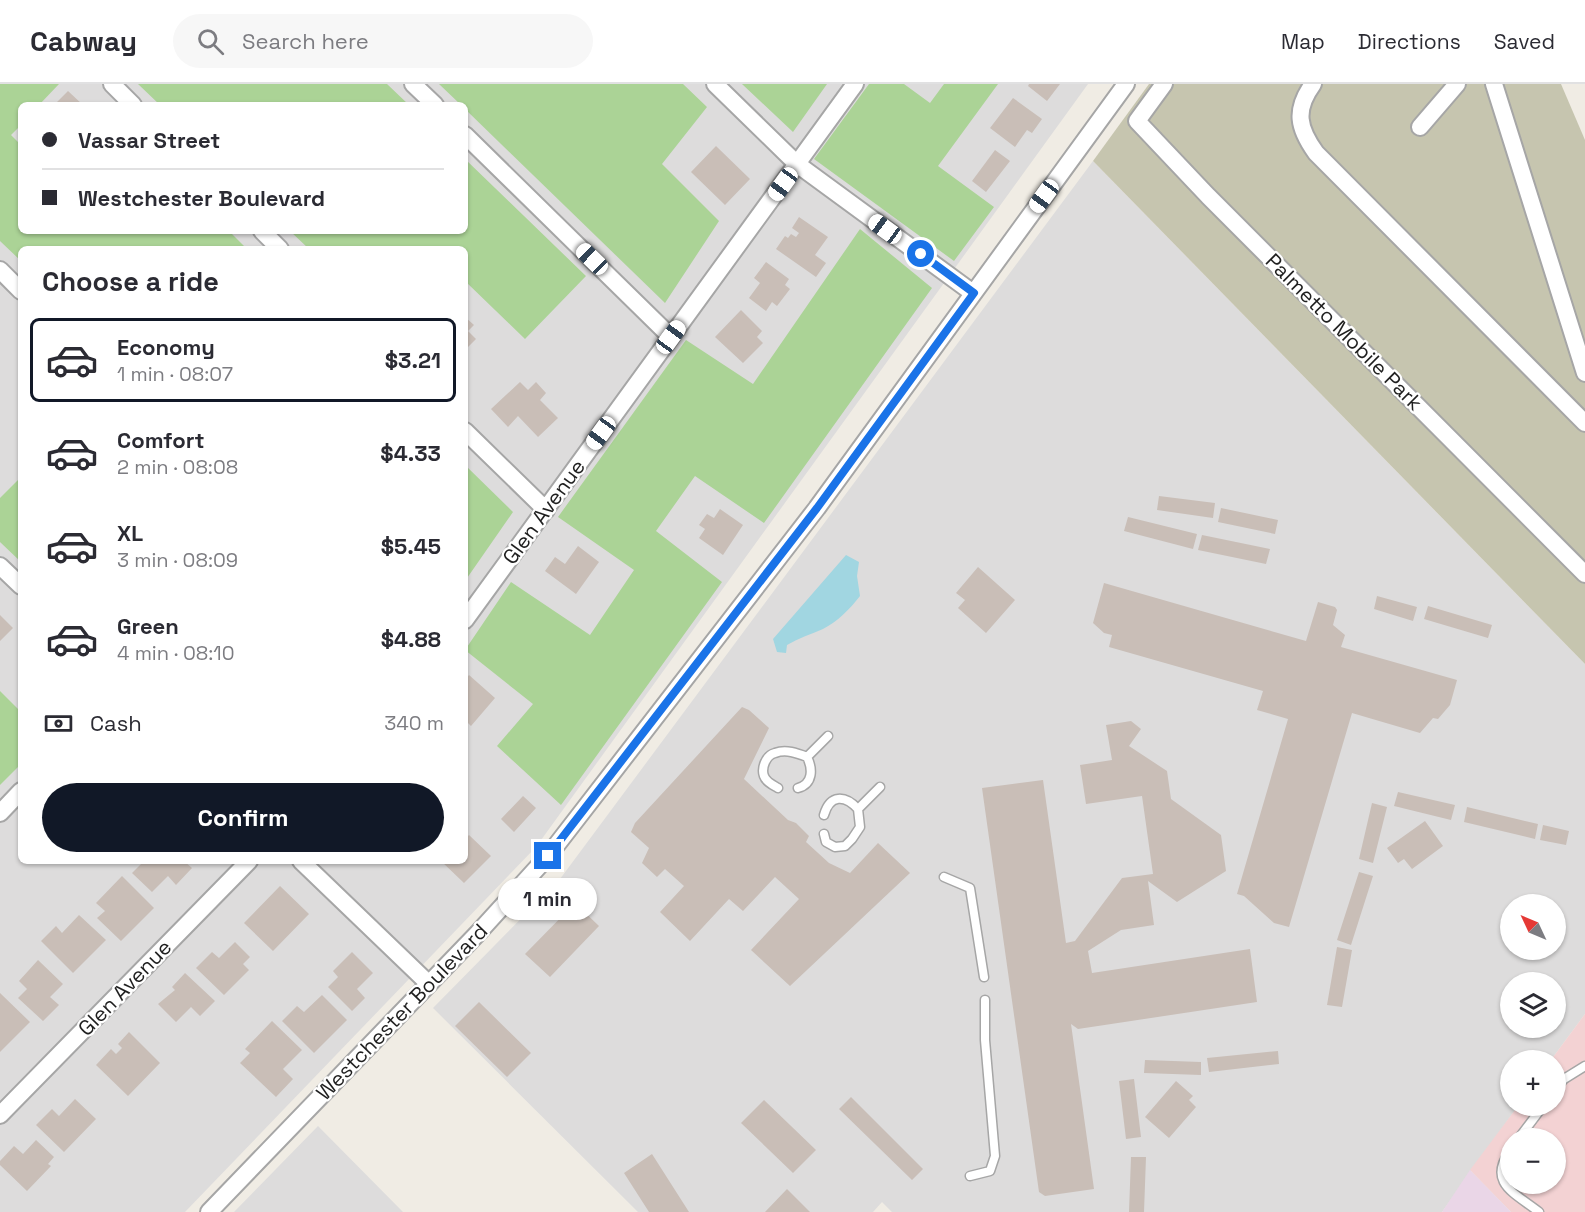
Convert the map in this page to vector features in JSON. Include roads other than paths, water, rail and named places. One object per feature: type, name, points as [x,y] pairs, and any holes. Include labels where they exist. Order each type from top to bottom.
[{"type":"street","points":[[112,84],[130,102]]},
{"type":"street","points":[[413,84],[432,102]]},
{"type":"street","points":[[715,84],[797,165],[974,293]]},
{"type":"street","name":"Glen Avenue","points":[[468,616],[855,84]]},
{"type":"street","name":"Westchester Boulevard","points":[[209,1212],[429,984],[548,856],[817,508],[1126,84]]},
{"type":"street","name":"Palmetto Mobile Park","points":[[1164,84],[1137,122],[1585,574]]},
{"type":"street","points":[[1313,84],[1304,96],[1299,116],[1304,137],[1316,153],[1585,423]]},
{"type":"street","points":[[1420,127],[1457,84]]},
{"type":"street","points":[[1494,84],[1585,374]]},
{"type":"street","points":[[468,138],[671,337]]},
{"type":"street","points":[[265,234],[277,246]]},
{"type":"street","points":[[0,270],[18,288]]},
{"type":"street","points":[[468,434],[546,510]]},
{"type":"street","points":[[0,566],[18,583]]},
{"type":"street","points":[[0,813],[18,794]]},
{"type":"street","name":"Glen Avenue","points":[[0,1115],[246,864]]},
{"type":"street","points":[[304,864],[429,984]]},
{"type":"lane","points":[[807,757],[828,736]]},
{"type":"lane","points":[[778,788],[764,777],[763,766],[769,756],[775,752],[792,751],[807,757],[811,765],[812,776],[803,787],[798,789]]},
{"type":"lane","points":[[858,809],[880,787]]},
{"type":"lane","points":[[824,815],[826,806],[833,800],[844,799],[852,802],[858,809],[860,827],[845,846],[836,847],[826,842],[824,834]]},
{"type":"lane","points":[[945,877],[970,888],[984,978]]},
{"type":"lane","points":[[970,1176],[990,1171],[995,1156],[985,1040],[985,1000]]},
{"type":"lane","points":[[1566,1078],[1585,1066]]},
{"type":"lane","points":[[1516,1194],[1539,1212]]},
{"type":"water","points":[[846,555],[859,562],[857,576],[860,596],[833,623],[787,645],[786,653],[777,652],[773,639]]}]
